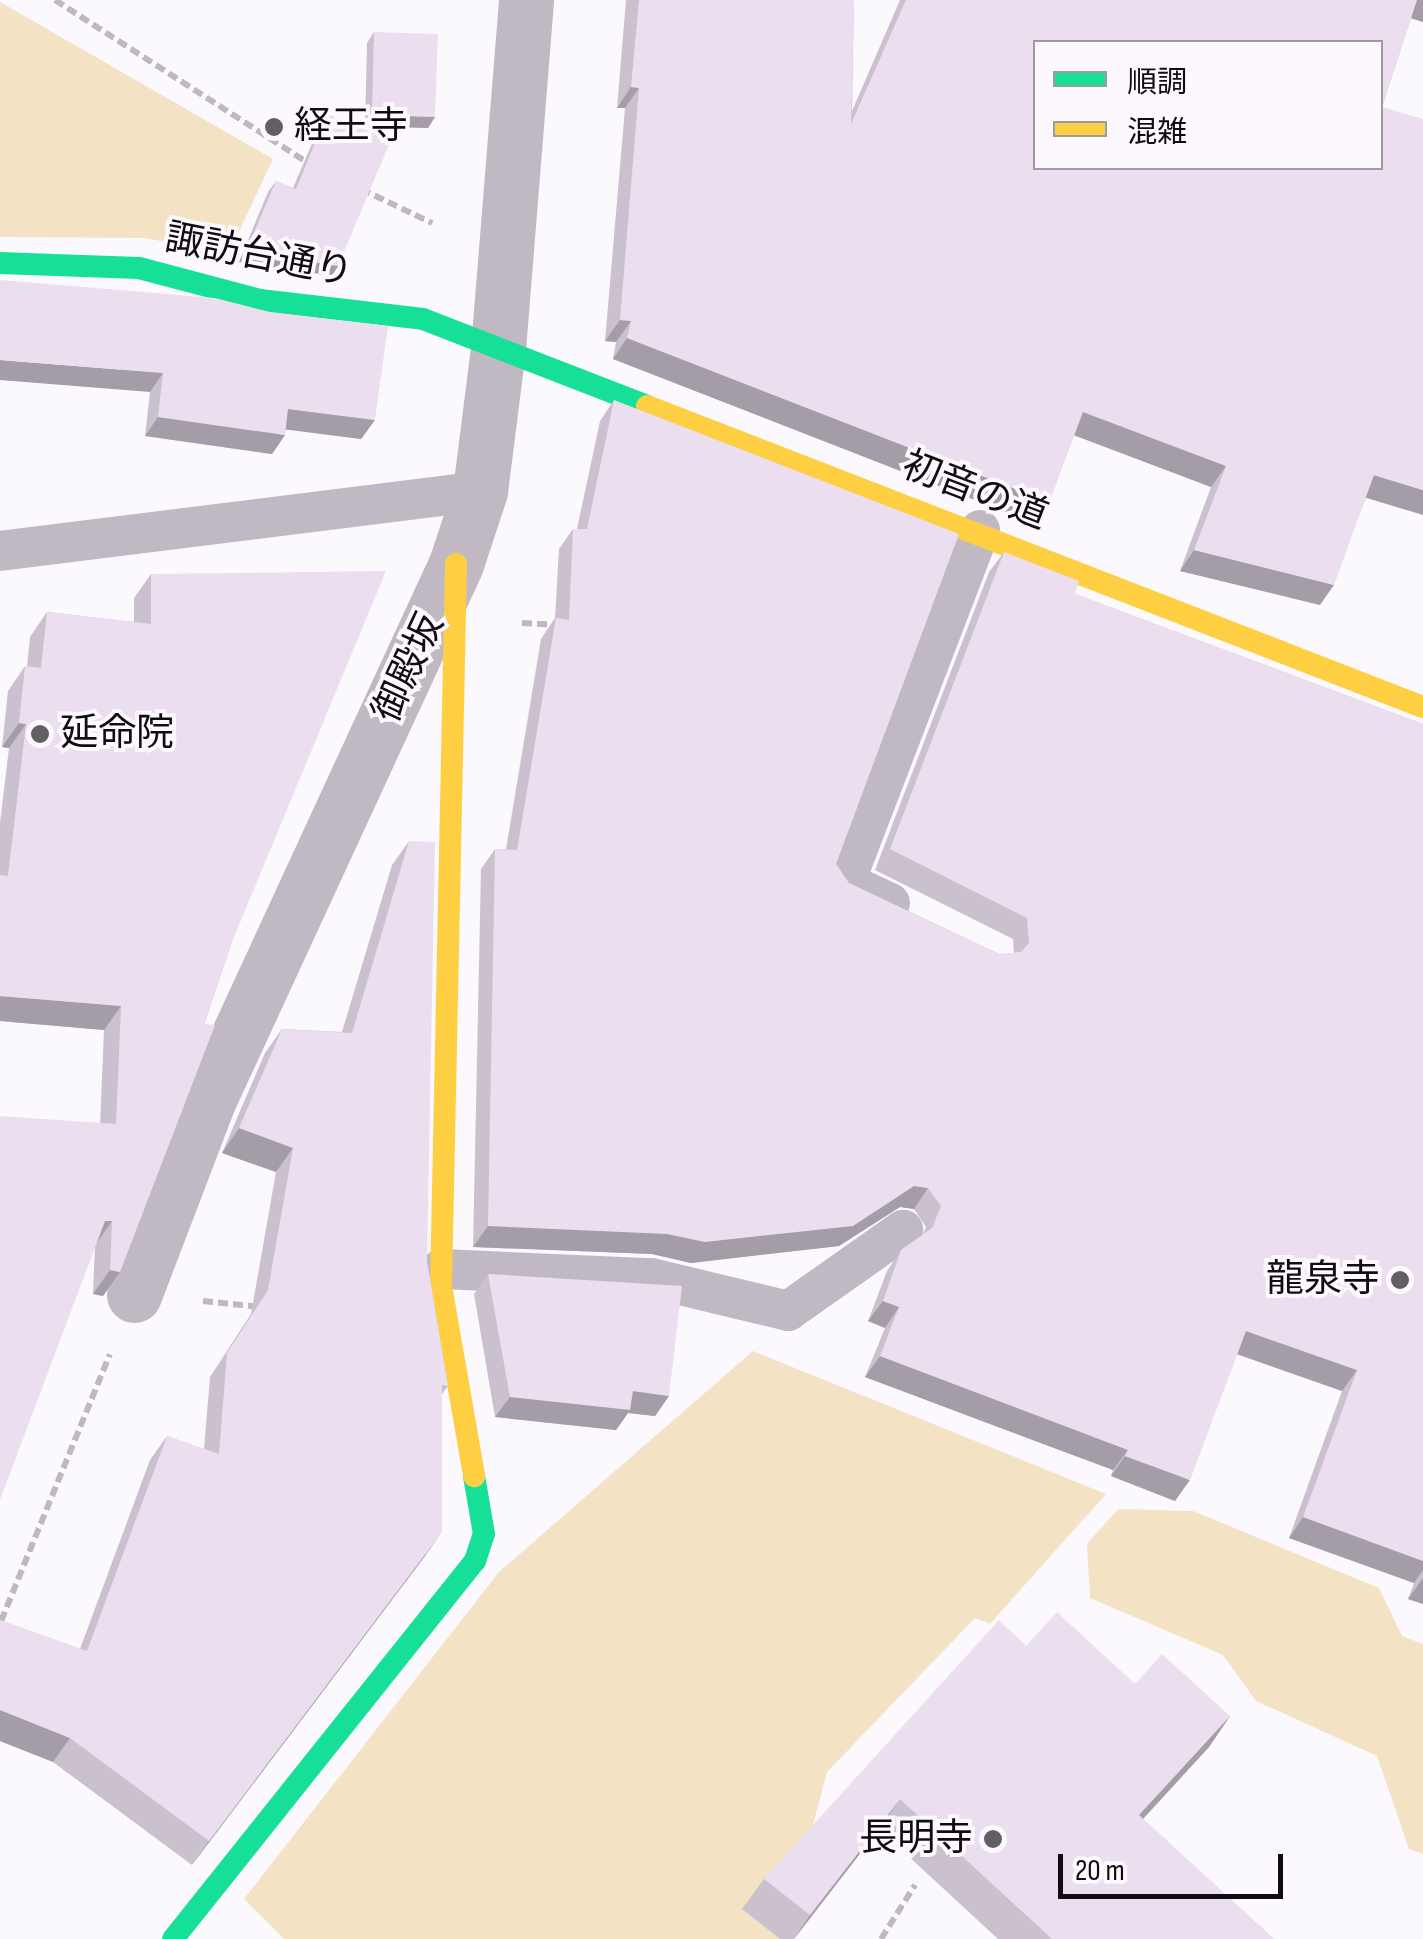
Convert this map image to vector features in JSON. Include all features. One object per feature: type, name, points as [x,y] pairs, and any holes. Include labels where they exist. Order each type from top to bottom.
[{"type":"street","name":"御殿坂","points":[[134,1295],[209,1099],[456,564],[480,491],[498,349],[526,0]]},
{"type":"street","name":"諏訪台通り","points":[[0,263],[139,268],[260,300],[422,319],[498,349]]},
{"type":"street","name":"初音の道","points":[[498,349],[980,530],[1423,707]]},
{"type":"street","points":[[172,1939],[475,1560],[484,1534],[441,1270],[456,564]]},
{"type":"lane","points":[[0,551],[480,491]]},
{"type":"lane","points":[[928,921],[845,882],[980,530]]},
{"type":"lane","points":[[441,1270],[651,1278],[788,1311],[903,1230]]},
{"type":"path","points":[[56,0],[318,168]]},
{"type":"path","points":[[350,184],[432,223]]},
{"type":"path","points":[[516,623],[574,627]]},
{"type":"path","points":[[1,1621],[134,1295],[269,1308]]},
{"type":"path","points":[[881,1939],[915,1885]]},
{"type":"shaded area","points":[[0,2],[273,159],[229,253],[144,238],[0,237]]},
{"type":"shaded area","points":[[753,1351],[1106,1494],[990,1624],[975,1618],[827,1772],[783,1939],[284,1939],[244,1899],[499,1572]]},
{"type":"shaded area","points":[[1118,1509],[1193,1511],[1379,1588],[1402,1636],[1423,1644],[1423,1854],[1409,1849],[1377,1756],[1256,1701],[1223,1655],[1090,1598],[1087,1544]]},
{"type":"building","points":[[639,0],[854,0],[851,124],[906,0],[1417,0],[1383,104],[1383,40],[1033,40],[1033,170],[1383,170],[1383,107],[1423,119],[1423,490],[1374,475],[1334,585],[1194,550],[1226,466],[1083,412],[1049,502],[627,338],[631,321],[620,320],[639,88],[631,87]]},
{"type":"building","points":[[374,32],[438,34],[435,117],[372,115]]},
{"type":"building","points":[[327,114],[391,140],[338,266],[246,251],[276,181],[296,189]]},
{"type":"building","points":[[0,280],[215,298],[270,312],[388,326],[375,420],[288,409],[285,435],[158,417],[163,373],[0,360]]},
{"type":"building","points":[[614,400],[959,534],[836,864],[849,883],[999,954],[1021,952],[1029,943],[1027,918],[890,849],[1004,552],[1079,581],[1075,594],[1423,724],[1423,1561],[1303,1517],[1357,1370],[1246,1331],[1190,1480],[1125,1456],[1128,1450],[880,1356],[899,1307],[883,1301],[901,1250],[932,1228],[941,1206],[928,1188],[914,1186],[853,1226],[705,1242],[667,1234],[488,1226],[495,849],[517,850],[556,618],[569,620],[573,529],[587,529]]},
{"type":"building","points":[[386,571],[232,942],[204,1024],[215,1025],[120,1272],[110,1270],[112,1221],[105,1221],[0,1500],[0,1116],[116,1124],[121,1006],[0,996],[0,875],[8,876],[26,724],[19,723],[25,666],[41,668],[47,612],[151,624],[151,574]]},
{"type":"building","points":[[409,841],[435,842],[427,1261],[448,1386],[442,1385],[442,1532],[209,1841],[70,1738],[0,1710],[0,1620],[87,1651],[167,1436],[219,1454],[227,1353],[268,1290],[293,1148],[239,1128],[282,1029],[352,1033]]},
{"type":"building","points":[[488,1274],[682,1286],[669,1396],[633,1391],[630,1410],[510,1397]]},
{"type":"building","points":[[1057,1612],[1135,1684],[1162,1654],[1230,1716],[1139,1815],[1274,1939],[1052,1939],[900,1799],[810,1915],[764,1879],[999,1620],[1026,1646]]},
{"type":"traffic: fast","points":[[0,263],[139,268],[260,300],[423,319],[647,406]]},
{"type":"traffic: fast","points":[[173,1939],[475,1561],[484,1534],[474,1476]]},
{"type":"traffic: slow","points":[[647,406],[1423,707]]},
{"type":"traffic: slow","points":[[456,564],[441,1286],[474,1476]]},
{"type":"place","name":"経王寺","points":[[274,127]]},
{"type":"place","name":"延命院","points":[[40,734]]},
{"type":"place","name":"龍泉寺","points":[[1400,1280]]},
{"type":"place","name":"長明寺","points":[[993,1839]]}]
